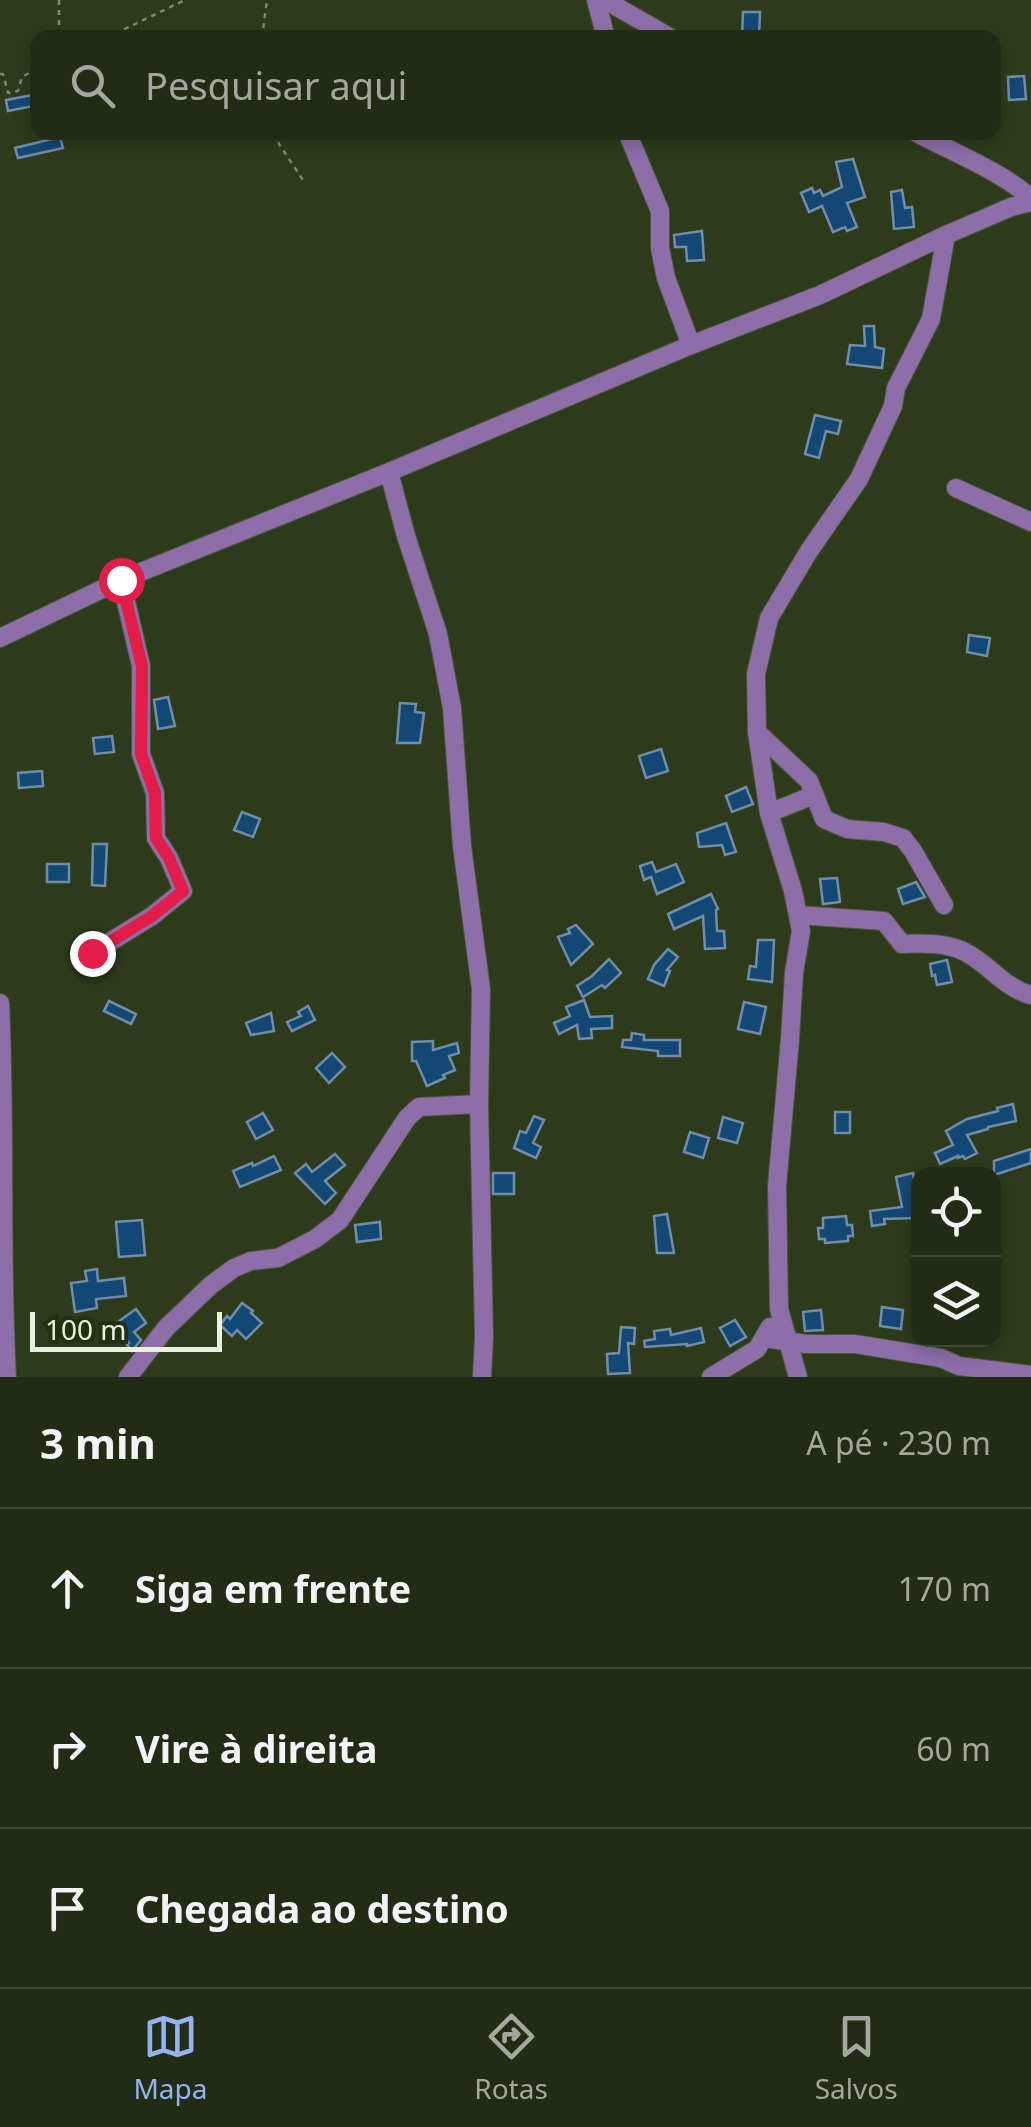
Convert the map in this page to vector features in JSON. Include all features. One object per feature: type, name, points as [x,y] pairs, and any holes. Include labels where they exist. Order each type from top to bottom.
[{"type":"street","points":[[596,0],[604,30]]},
{"type":"street","points":[[604,0],[658,30]]},
{"type":"street","points":[[630,140],[660,212],[660,248],[666,278],[692,345]]},
{"type":"street","points":[[0,638],[121,580],[820,295],[1031,200],[1008,181],[930,140]]},
{"type":"street","points":[[798,1377],[779,1309],[777,1186],[794,973],[802,931],[794,891],[769,813],[757,732],[756,674],[769,618],[808,551],[859,479],[892,406],[896,388],[931,319],[946,235]]},
{"type":"street","points":[[390,472],[438,634],[452,708],[462,846],[481,989],[482,1377]]},
{"type":"street","points":[[956,488],[1031,522]]},
{"type":"street","points":[[92,953],[152,916],[183,891],[156,838],[155,793],[141,754],[142,666],[121,580]]},
{"type":"street","points":[[757,732],[809,781],[824,820],[902,838],[914,851],[944,905]]},
{"type":"street","points":[[769,813],[814,795]]},
{"type":"street","points":[[798,915],[884,920],[902,944],[962,950],[1017,991],[1031,995]]},
{"type":"street","points":[[0,1003],[2,1325],[8,1377]]},
{"type":"street","points":[[128,1377],[166,1328],[234,1268],[251,1261],[278,1258],[315,1239],[340,1220],[407,1118],[419,1107],[479,1104]]},
{"type":"street","points":[[712,1377],[757,1349],[779,1309]]},
{"type":"street","points":[[764,1338],[806,1344],[854,1344],[941,1358],[958,1366],[1031,1376]]},
{"type":"path","points":[[59,0],[59,30]]},
{"type":"path","points":[[123,30],[185,0]]},
{"type":"path","points":[[262,30],[267,0]]},
{"type":"path","points":[[0,74],[8,93],[18,91],[22,77],[30,72]]},
{"type":"path","points":[[278,140],[305,183]]},
{"type":"building","points":[[743,12],[760,12],[759,30],[742,30]]},
{"type":"building","points":[[1024,76],[1026,99],[1009,100],[1008,77]]},
{"type":"building","points":[[30,96],[30,107],[8,111],[6,100]]},
{"type":"building","points":[[61,140],[63,148],[18,158],[15,148]]},
{"type":"building","points":[[853,159],[865,197],[847,203],[857,227],[833,232],[822,206],[809,212],[801,193],[812,188],[814,193],[820,190],[823,196],[842,187],[836,162]]},
{"type":"building","points":[[902,190],[905,208],[912,207],[914,227],[894,229],[891,192]]},
{"type":"building","points":[[702,231],[704,260],[687,261],[686,247],[675,247],[674,235]]},
{"type":"building","points":[[864,326],[874,326],[875,347],[884,349],[882,368],[847,364],[850,345],[865,346]]},
{"type":"building","points":[[815,415],[841,421],[838,434],[826,431],[819,458],[805,454]]},
{"type":"building","points":[[969,635],[990,638],[987,656],[967,652]]},
{"type":"building","points":[[168,697],[175,726],[158,729],[154,700]]},
{"type":"building","points":[[400,703],[416,704],[415,712],[424,713],[420,743],[397,743]]},
{"type":"building","points":[[112,736],[114,752],[95,754],[93,738]]},
{"type":"building","points":[[661,749],[668,771],[646,778],[639,756]]},
{"type":"building","points":[[42,771],[43,786],[19,788],[18,773]]},
{"type":"building","points":[[746,787],[753,804],[732,812],[726,796]]},
{"type":"building","points":[[242,812],[260,819],[253,837],[234,830]]},
{"type":"building","points":[[726,823],[736,852],[725,855],[722,845],[699,847],[697,833]]},
{"type":"building","points":[[93,844],[107,844],[105,886],[92,885]]},
{"type":"building","points":[[652,862],[656,872],[676,864],[684,882],[657,894],[651,877],[644,880],[640,866]]},
{"type":"building","points":[[47,864],[69,864],[69,882],[47,882]]},
{"type":"building","points":[[837,878],[840,902],[823,904],[820,879]]},
{"type":"building","points":[[916,882],[925,897],[903,904],[898,889]]},
{"type":"building","points":[[711,894],[718,909],[717,931],[724,931],[725,948],[705,949],[703,916],[674,929],[668,914]]},
{"type":"building","points":[[576,925],[593,944],[571,965],[558,937],[570,933],[568,929]]},
{"type":"building","points":[[758,940],[774,940],[772,982],[748,979],[750,966],[756,967]]},
{"type":"building","points":[[668,949],[678,957],[667,970],[670,971],[664,986],[648,979]]},
{"type":"building","points":[[609,959],[621,973],[605,988],[602,985],[583,997],[577,986]]},
{"type":"building","points":[[947,960],[952,982],[937,985],[930,964]]},
{"type":"building","points":[[584,1000],[590,1017],[612,1016],[612,1028],[591,1029],[592,1038],[579,1039],[577,1025],[559,1034],[554,1023],[570,1016],[566,1007]]},
{"type":"building","points":[[109,1001],[136,1014],[131,1024],[104,1011]]},
{"type":"building","points":[[744,1002],[766,1007],[760,1034],[738,1029]]},
{"type":"building","points":[[308,1006],[315,1020],[292,1031],[287,1022],[301,1016],[298,1012]]},
{"type":"building","points":[[271,1013],[274,1031],[251,1035],[246,1023]]},
{"type":"building","points":[[632,1033],[644,1035],[644,1040],[680,1040],[680,1056],[658,1056],[658,1051],[622,1047],[623,1040],[631,1040]]},
{"type":"building","points":[[433,1041],[433,1050],[457,1043],[459,1053],[449,1056],[455,1070],[427,1086],[416,1061],[412,1061],[412,1042]]},
{"type":"building","points":[[332,1053],[345,1067],[329,1083],[316,1068]]},
{"type":"building","points":[[1013,1104],[1016,1121],[967,1135],[977,1153],[940,1164],[935,1153],[953,1145],[946,1131],[967,1119]]},
{"type":"building","points":[[835,1112],[850,1112],[850,1133],[835,1133]]},
{"type":"building","points":[[263,1113],[273,1130],[256,1139],[247,1122]]},
{"type":"building","points":[[534,1116],[544,1120],[533,1143],[541,1147],[536,1158],[514,1148],[520,1131],[526,1133]]},
{"type":"building","points":[[723,1117],[743,1123],[737,1143],[718,1138]]},
{"type":"building","points":[[690,1132],[709,1138],[703,1158],[684,1152]]},
{"type":"building","points":[[1031,1149],[1031,1163],[1001,1173],[1001,1167],[994,1167],[994,1161]]},
{"type":"building","points":[[335,1154],[345,1165],[325,1181],[336,1193],[325,1204],[295,1173],[306,1164],[312,1172]]},
{"type":"building","points":[[274,1156],[281,1170],[240,1187],[233,1171]]},
{"type":"building","points":[[493,1173],[514,1173],[514,1194],[493,1194]]},
{"type":"building","points":[[911,1173],[911,1218],[884,1219],[885,1224],[872,1226],[870,1211],[902,1207],[896,1177]]},
{"type":"building","points":[[667,1214],[674,1253],[657,1253],[654,1216]]},
{"type":"building","points":[[846,1216],[853,1236],[848,1236],[848,1241],[825,1243],[825,1239],[819,1239],[818,1228],[823,1228],[823,1218]]},
{"type":"building","points":[[142,1220],[145,1255],[119,1257],[116,1222]]},
{"type":"building","points":[[380,1222],[381,1239],[357,1242],[355,1225]]},
{"type":"building","points":[[97,1269],[98,1281],[124,1278],[126,1296],[96,1299],[97,1308],[75,1312],[71,1283],[87,1281],[85,1271]]},
{"type":"building","points":[[242,1303],[262,1323],[246,1339],[237,1330],[232,1336],[220,1325]]},
{"type":"building","points":[[882,1307],[903,1310],[901,1329],[880,1326]]},
{"type":"building","points":[[136,1309],[146,1323],[134,1332],[141,1340],[132,1351],[115,1324]]},
{"type":"building","points":[[821,1310],[823,1330],[805,1331],[803,1312]]},
{"type":"building","points":[[735,1320],[746,1337],[730,1346],[720,1328]]},
{"type":"building","points":[[621,1327],[635,1328],[634,1344],[628,1343],[630,1373],[608,1374],[607,1354],[619,1353]]},
{"type":"building","points":[[701,1328],[704,1342],[645,1347],[644,1341],[655,1339],[654,1331],[670,1329],[671,1335]]},
{"type":"route","points":[[92,953],[152,916],[183,891],[156,838],[155,793],[141,754],[142,666],[121,580]]}]
